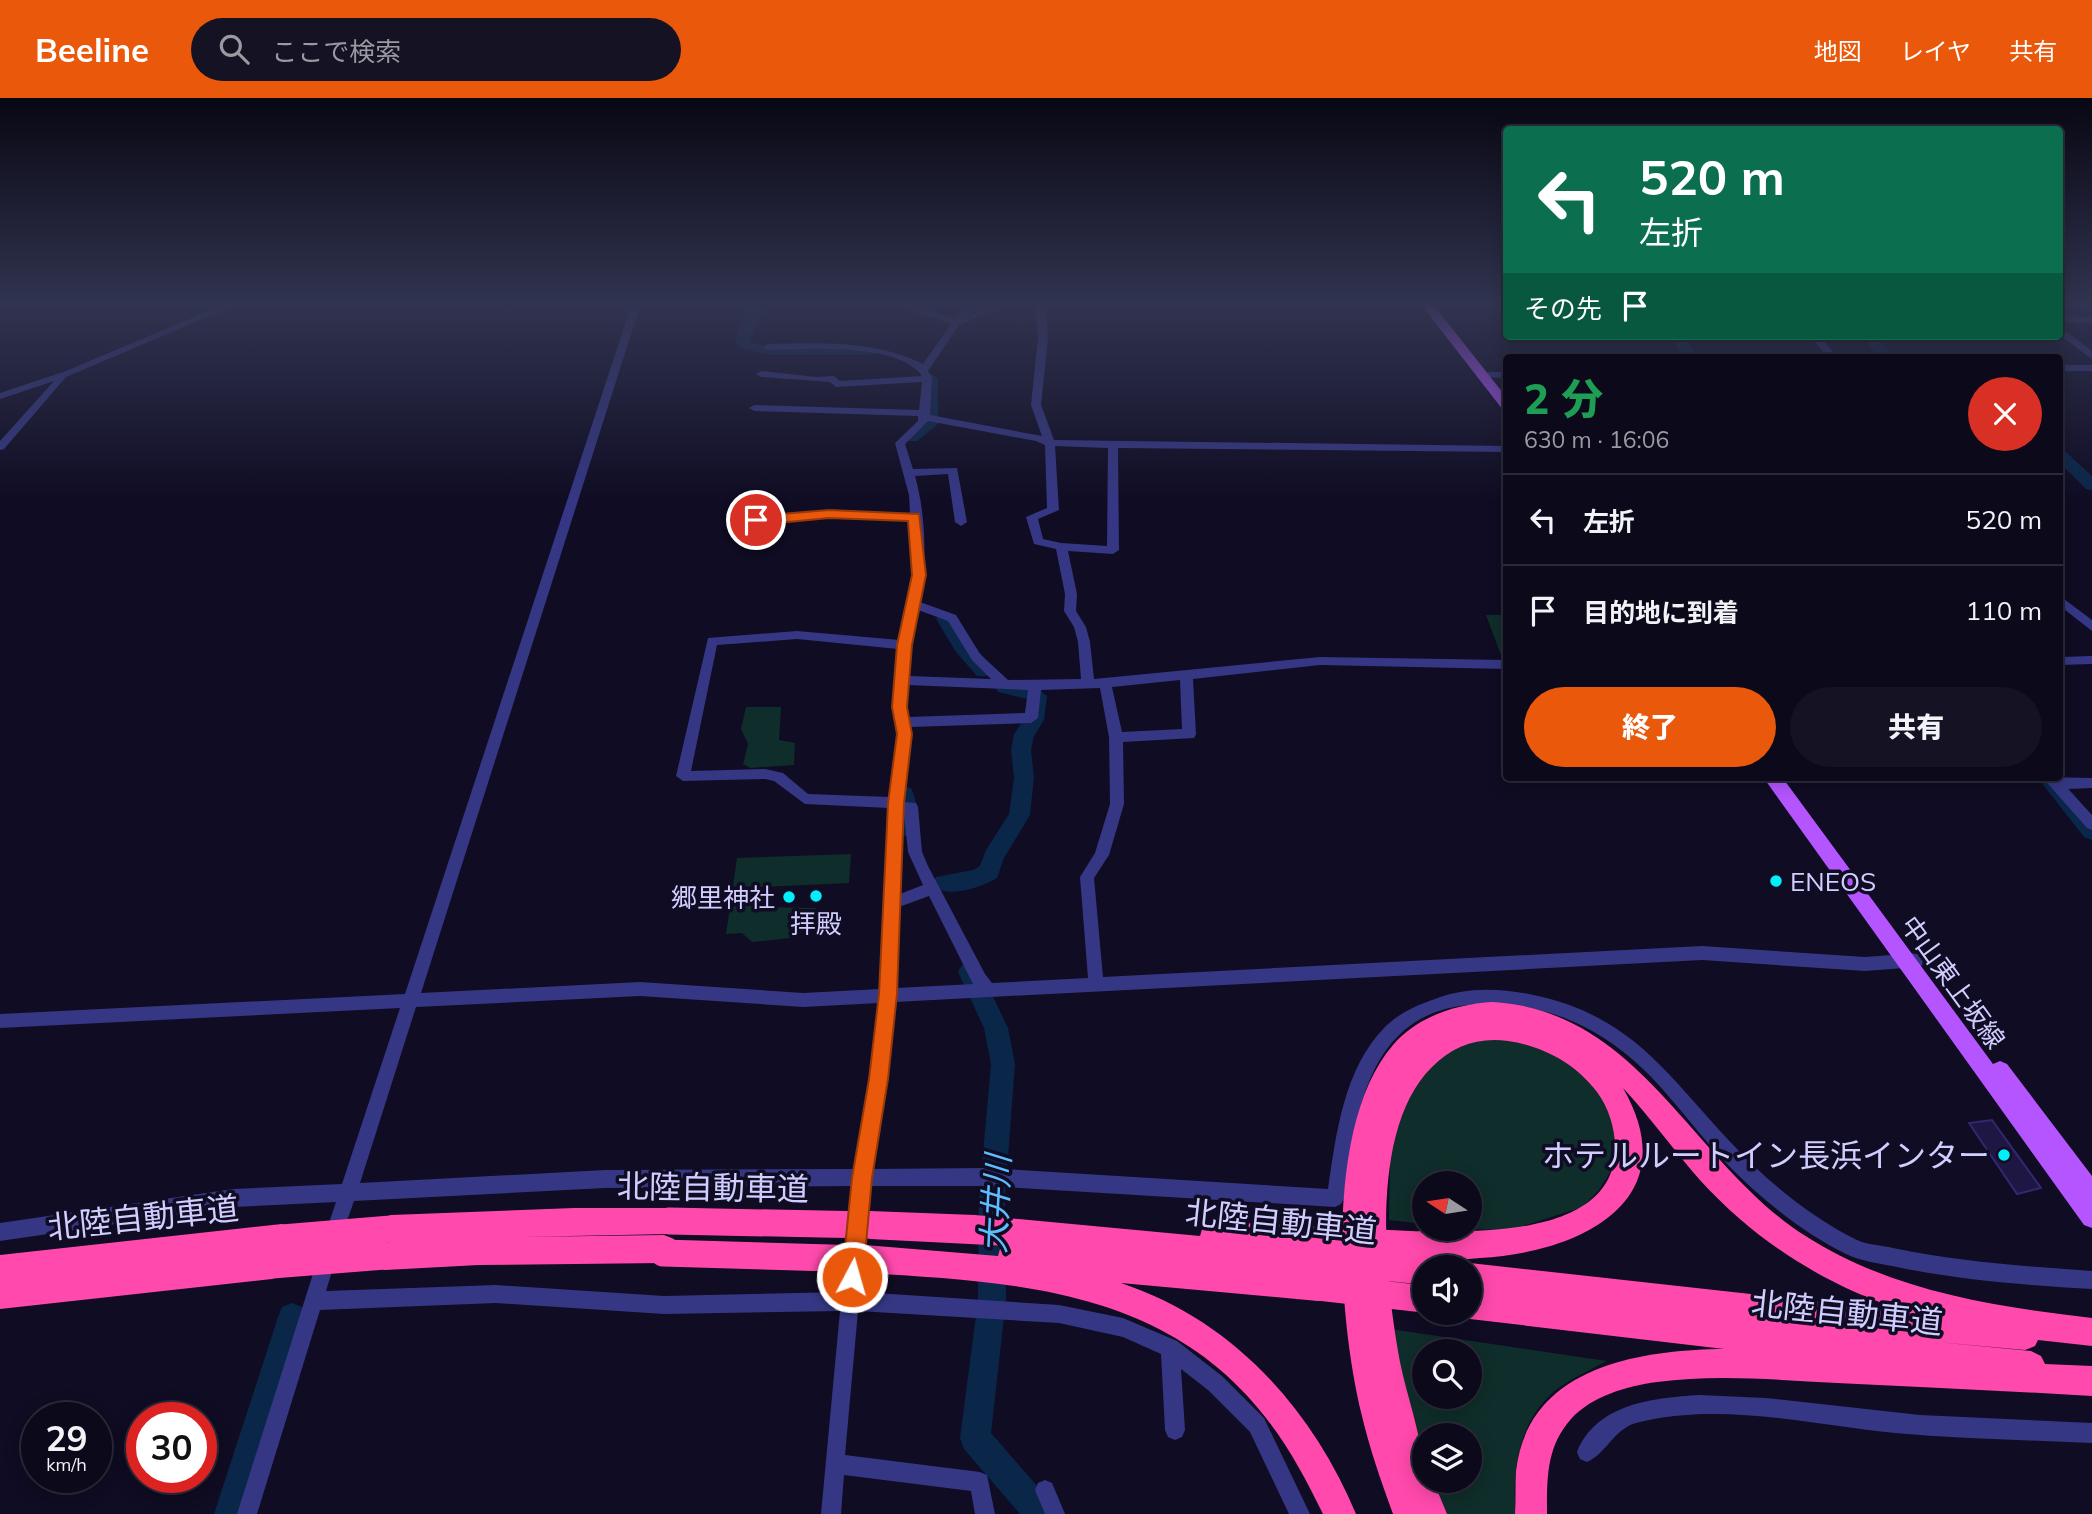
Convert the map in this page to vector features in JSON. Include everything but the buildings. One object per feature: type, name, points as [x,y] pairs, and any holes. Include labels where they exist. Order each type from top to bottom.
[{"type":"highway","points":[[1409,1514],[1385,1446],[1368,1369],[1359,1290],[1357,1193],[1369,1118],[1383,1079],[1392,1064],[1414,1040],[1426,1030],[1455,1018],[1488,1013],[1529,1018],[1560,1028],[1591,1045],[1633,1082],[1738,1200],[1789,1243],[1841,1274],[1898,1297],[1933,1306],[2012,1322],[2092,1332]]},
{"type":"highway","points":[[1431,1514],[1401,1433],[1386,1366],[1378,1311],[1374,1247],[1375,1194],[1381,1144],[1393,1101],[1411,1069],[1439,1044],[1470,1031],[1503,1029],[1539,1036],[1569,1051],[1597,1072],[1616,1099],[1628,1131],[1626,1167],[1620,1184],[1610,1199],[1583,1220],[1539,1237],[1487,1245],[1463,1255]]},
{"type":"highway","name":"北陸自動車道","points":[[0,1295],[272,1265],[388,1243],[574,1221],[975,1229],[1027,1249],[1318,1287],[1412,1274]]},
{"type":"highway","name":"北陸自動車道","points":[[0,1269],[282,1238],[971,1261],[1027,1249],[1316,1250],[1412,1270]]},
{"type":"highway","points":[[1027,1249],[1086,1285],[1137,1300],[1188,1326],[1211,1343],[1257,1384],[1276,1407],[1312,1462],[1340,1514]]},
{"type":"highway","name":"北陸自動車道","points":[[1482,1278],[1825,1318],[2092,1342]]},
{"type":"highway","name":"北陸自動車道","points":[[1482,1306],[1826,1346],[2092,1371]]},
{"type":"highway","points":[[1531,1514],[1532,1469],[1545,1431],[1556,1414],[1585,1389],[1624,1372],[1676,1363],[1732,1363],[2092,1381]]},
{"type":"main road","points":[[1482,369],[1503,391]]},
{"type":"main road","points":[[1483,369],[1503,401]]},
{"type":"main road","name":"中山東上坂線","points":[[1775,781],[1912,960]]},
{"type":"main road","name":"中山東上坂線","points":[[1788,781],[1912,960],[2089,1204]]},
{"type":"street","points":[[0,398],[78,369]]},
{"type":"street","points":[[247,1514],[313,1301],[616,369]]},
{"type":"street","points":[[916,369],[925,374]]},
{"type":"street","points":[[928,369],[925,374],[928,417]]},
{"type":"street","points":[[1040,369],[1036,405],[1050,443],[1053,510],[1032,517],[1038,541],[1061,547],[1113,550],[1113,445]]},
{"type":"street","points":[[0,447],[52,387],[69,373]]},
{"type":"street","points":[[761,374],[799,376],[809,381],[834,379],[836,384],[925,374]]},
{"type":"street","points":[[1487,375],[1503,375]]},
{"type":"street","points":[[0,398],[52,387]]},
{"type":"street","points":[[754,408],[928,417],[1039,438],[1050,443],[1503,449]]},
{"type":"street","points":[[831,1514],[862,1178],[879,1079],[888,994],[891,904],[904,722],[900,707],[905,645],[919,575],[915,495],[900,443],[928,417]]},
{"type":"street","points":[[908,472],[953,470],[961,522]]},
{"type":"street","points":[[733,521],[778,520],[829,514],[915,517]]},
{"type":"street","points":[[1061,547],[1071,594],[1070,611],[1080,627],[1084,642],[1088,683]]},
{"type":"street","points":[[2063,603],[2092,627]]},
{"type":"street","points":[[913,604],[952,618],[976,657],[1004,684]]},
{"type":"street","points":[[905,645],[797,635],[712,641],[683,776],[765,774],[778,777],[805,799],[911,807],[915,852],[928,890],[979,979],[980,990]]},
{"type":"street","points":[[2063,661],[2092,660]]},
{"type":"street","points":[[903,680],[1035,686],[1105,683],[1320,662],[1503,664]]},
{"type":"street","points":[[1116,737],[1189,734],[1186,675]]},
{"type":"street","points":[[1096,984],[1087,877],[1102,855],[1117,804],[1116,737],[1105,683]]},
{"type":"street","points":[[904,722],[1031,718],[1035,686]]},
{"type":"street","points":[[2053,781],[2092,824]]},
{"type":"street","points":[[2063,781],[2092,783]]},
{"type":"street","points":[[891,904],[928,890]]},
{"type":"street","points":[[0,1021],[640,989],[803,1000],[1702,953],[1865,964],[1912,960]]},
{"type":"street","points":[[0,1233],[233,1198],[605,1179],[993,1178],[1335,1198],[1346,1122],[1370,1059],[1400,1022],[1440,1001],[1495,994],[1558,1007],[1609,1031],[1664,1077],[1735,1160],[1786,1202],[1854,1248],[1937,1268],[2092,1280]]},
{"type":"street","points":[[313,1301],[496,1294],[664,1305],[850,1301],[1059,1314],[1085,1319],[1123,1328],[1170,1348],[1215,1383],[1257,1425],[1300,1514]]},
{"type":"street","points":[[1170,1348],[1175,1430]]},
{"type":"street","points":[[1587,1451],[1609,1427],[1634,1414],[1683,1408],[1748,1408],[1896,1423],[2092,1433]]},
{"type":"street","points":[[834,1464],[979,1482],[985,1514]]},
{"type":"street","points":[[1045,1490],[1055,1514]]},
{"type":"green space","points":[[1486,615],[1503,615],[1502,658]]},
{"type":"green space","points":[[746,707],[781,707],[779,740],[795,743],[794,765],[750,768],[743,764],[748,744],[741,729]]},
{"type":"green space","points":[[851,854],[849,883],[760,887],[757,907],[816,908],[817,930],[804,931],[791,938],[752,942],[742,933],[726,934],[737,858]]},
{"type":"green space","points":[[1476,1038],[1506,1038],[1547,1048],[1576,1063],[1613,1113],[1616,1147],[1611,1171],[1599,1190],[1583,1207],[1511,1230],[1482,1229],[1482,1171],[1412,1171],[1412,1223],[1389,1220],[1390,1161],[1402,1109],[1435,1058]]},
{"type":"green space","points":[[1390,1329],[1458,1339],[1412,1339],[1412,1409],[1482,1409],[1482,1343],[1607,1361],[1560,1387],[1536,1412],[1527,1428],[1517,1462],[1516,1514],[1443,1514],[1433,1493],[1482,1493],[1482,1423],[1412,1423],[1412,1437]]},
{"type":"waterway","name":"大井川","points":[[911,438],[930,424],[931,378]]},
{"type":"waterway","points":[[2063,458],[2092,485]]},
{"type":"waterway","name":"大井川","points":[[945,619],[963,647],[984,671]]},
{"type":"waterway","name":"大井川","points":[[1005,687],[1029,692]]},
{"type":"waterway","name":"大井川","points":[[944,883],[977,879],[989,872],[994,856],[1019,815],[1024,778],[1021,750],[1024,734],[1034,720],[1037,696]]},
{"type":"waterway","points":[[2050,781],[2092,831]]},
{"type":"waterway","points":[[904,794],[907,828]]},
{"type":"waterway","name":"大井川","points":[[970,972],[996,1028],[1003,1064],[992,1198],[992,1300],[975,1438],[1041,1514]]},
{"type":"waterway","points":[[230,1514],[292,1317]]},
{"type":"place","name":"ENEOS","points":[[1776,881]]},
{"type":"place","name":"拝殿","points":[[816,896]]},
{"type":"place","name":"郷里神社","points":[[789,897]]},
{"type":"place","name":"ホテルルートイン長浜インター","points":[[2004,1155]]},
{"type":"route","points":[[756,520],[829,514],[915,517],[919,575],[905,645],[900,707],[904,734],[896,803],[888,994],[879,1079],[862,1178],[852,1277]]}]
